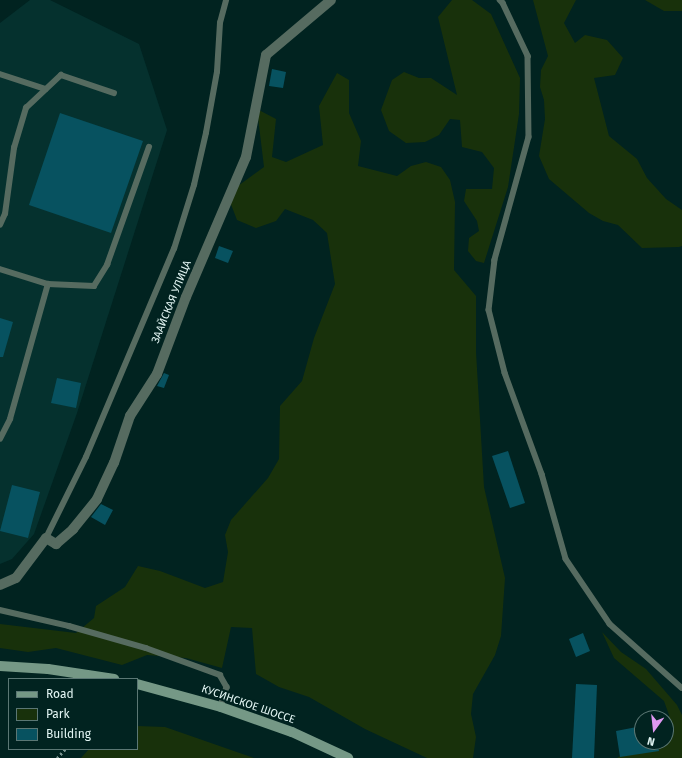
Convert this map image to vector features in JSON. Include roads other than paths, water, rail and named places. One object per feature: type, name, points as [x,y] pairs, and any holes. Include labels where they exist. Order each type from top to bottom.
[{"type":"main road","points":[[0,666],[48,669],[107,678]]},
{"type":"main road","name":"КУСИНСКОЕ ШОССЕ","points":[[138,684],[221,707],[292,732],[348,758]]},
{"type":"street","name":"ЗААЙСКАЯ УЛИЦА","points":[[46,538],[56,544],[73,528],[97,499],[114,462],[130,416],[157,374],[186,297],[246,157],[266,55],[331,0]]},
{"type":"street","points":[[0,585],[16,578],[46,538]]},
{"type":"lane","points":[[46,538],[86,457],[174,249],[194,185],[206,133],[217,72],[220,23],[226,0]]},
{"type":"lane","points":[[500,0],[503,3],[528,56],[529,137],[494,260],[490,310],[505,372],[542,474],[566,559],[610,624],[682,688]]},
{"type":"lane","points":[[0,74],[46,89]]},
{"type":"lane","points":[[0,225],[5,214],[14,148],[26,108],[61,75],[114,93]]},
{"type":"lane","points":[[0,269],[48,284],[94,286],[107,265],[149,147]]},
{"type":"lane","points":[[0,439],[10,419],[48,284]]},
{"type":"lane","points":[[0,610],[90,632],[220,675],[227,687],[221,707]]}]
